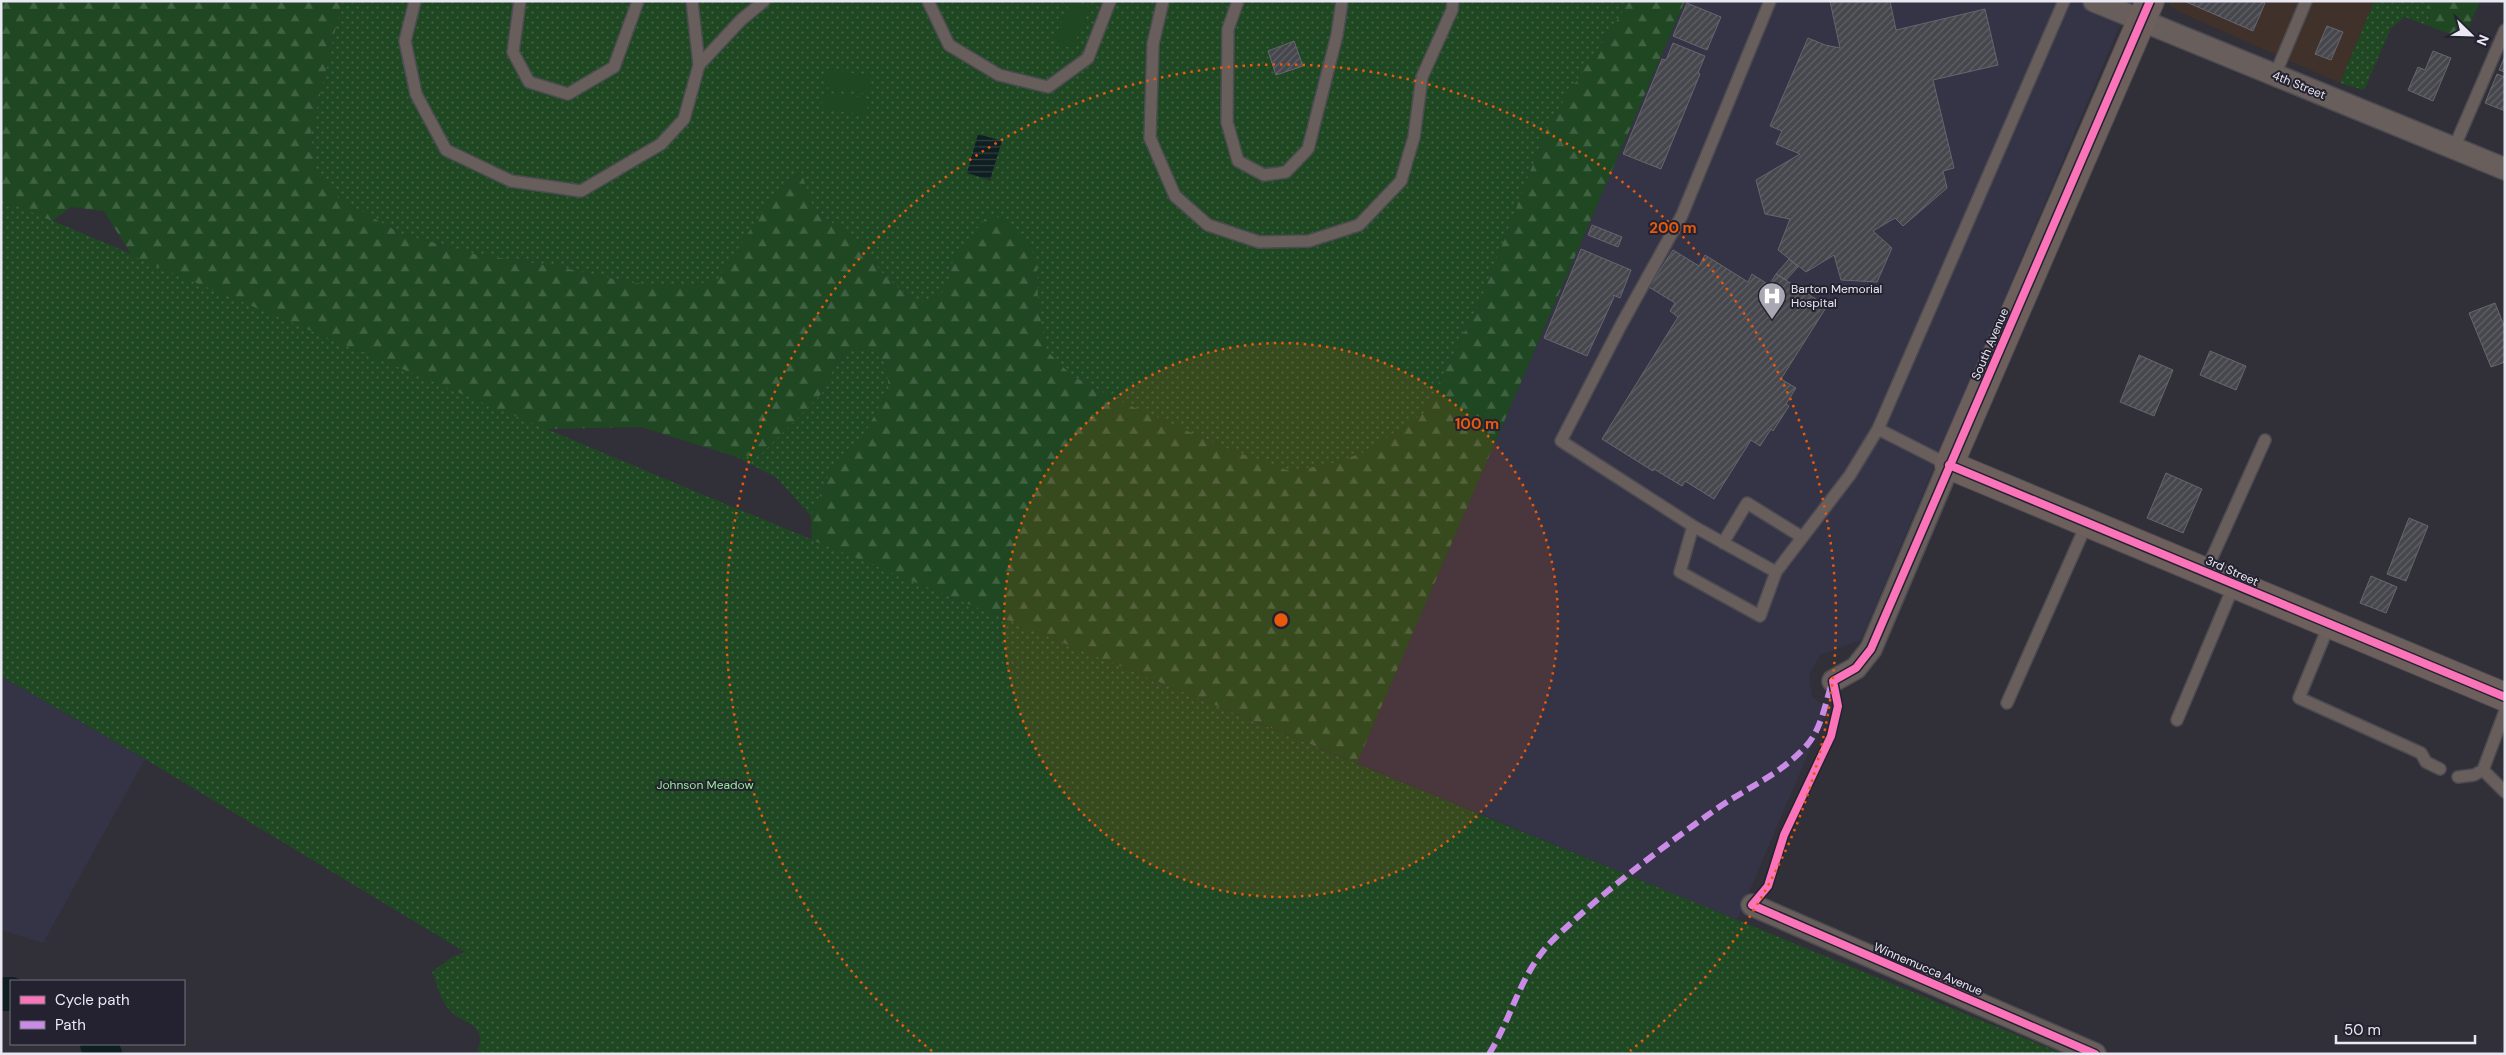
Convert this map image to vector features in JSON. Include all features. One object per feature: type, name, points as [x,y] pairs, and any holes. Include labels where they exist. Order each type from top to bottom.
[{"type":"street","name":"4th Street","points":[[2094,1],[2146,11],[2275,75],[2505,169]]},
{"type":"street","name":"South Avenue","points":[[1833,682],[1856,668],[1871,649],[2146,11]]},
{"type":"street","name":"3rd Street","points":[[1949,465],[2505,697]]},
{"type":"street","name":"Winnemucca Avenue","points":[[1752,905],[2096,1054]]},
{"type":"lane","points":[[415,1],[406,41],[416,94],[446,150],[512,181],[581,191],[661,144],[684,120],[699,66],[692,1]]},
{"type":"lane","points":[[520,1],[513,52],[529,82],[568,94],[614,67],[638,1]]},
{"type":"lane","points":[[699,66],[741,20],[764,1]]},
{"type":"lane","points":[[928,1],[949,45],[999,75],[1048,87],[1088,58],[1110,1]]},
{"type":"lane","points":[[1163,1],[1154,44],[1150,138],[1175,196],[1208,225],[1259,242],[1308,241],[1359,226],[1401,182],[1414,137],[1422,77],[1452,10],[1453,1]]},
{"type":"lane","points":[[1238,1],[1228,29],[1227,122],[1238,161],[1264,175],[1286,172],[1308,149],[1337,34],[1342,1]]},
{"type":"lane","points":[[1770,1],[1682,215],[1560,441],[1693,526],[1776,572]]},
{"type":"lane","points":[[1693,526],[1680,572],[1760,616],[1776,572],[1850,475],[1878,429],[2064,1]]},
{"type":"lane","points":[[2275,75],[2306,1]]},
{"type":"lane","points":[[2454,148],[2505,30]]},
{"type":"lane","points":[[1878,429],[1949,465]]},
{"type":"lane","points":[[2206,571],[2264,440]]},
{"type":"lane","points":[[1723,542],[1747,503],[1802,537]]},
{"type":"lane","points":[[2007,703],[2087,523]]},
{"type":"lane","points":[[2177,720],[2234,585]]},
{"type":"lane","points":[[2329,625],[2299,698],[2421,753],[2426,762],[2440,769]]},
{"type":"lane","points":[[2458,777],[2474,775],[2483,770],[2505,711]]},
{"type":"lane","points":[[2483,770],[2505,792]]},
{"type":"shaded area","name":"Barton Memorial Hospital","points":[[1685,1],[2130,1],[1861,640],[1820,655],[1809,675],[1812,696],[1827,710],[1737,920],[1357,763]]},
{"type":"shaded area","points":[[2170,1],[2374,1],[2340,83],[2184,14],[2170,6]]},
{"type":"shaded area","points":[[978,134],[1002,141],[990,180],[967,173]]},
{"type":"shaded area","points":[[1,676],[145,759],[43,943],[1,930]]},
{"type":"green space","points":[[1,1],[342,1],[311,134],[316,173],[339,199],[402,234],[474,254],[559,267],[633,283],[685,287],[717,280],[776,191],[801,172],[815,212],[865,244],[879,270],[906,295],[925,303],[946,290],[953,261],[990,213],[1015,227],[1037,258],[1038,305],[1046,350],[1071,375],[1115,399],[1228,449],[1290,471],[1331,464],[1365,452],[1424,413],[1482,297],[1545,133],[1567,95],[1630,1],[1685,1],[1357,763],[812,540],[811,516],[833,465],[863,437],[889,388],[885,362],[870,349],[849,348],[834,367],[823,392],[761,454],[737,457],[641,427],[546,429],[132,256],[104,211],[71,207],[52,221],[1,199]]},
{"type":"green space","points":[[342,1],[1630,1],[1567,95],[1545,133],[1482,297],[1424,413],[1365,452],[1331,464],[1290,471],[1228,449],[1115,399],[1071,375],[1046,351],[1038,305],[1037,258],[953,261],[946,290],[925,303],[906,295],[879,270],[865,244],[815,212],[800,172],[776,191],[718,280],[685,287],[633,283],[559,267],[474,254],[402,234],[339,199],[316,173],[311,134]]},
{"type":"green space","points":[[1071,1],[1090,8],[1072,49],[1054,41]]},
{"type":"green space","points":[[2374,1],[2428,1],[2429,26],[2405,17],[2391,28],[2364,90],[2340,83]]},
{"type":"green space","points":[[2428,1],[2480,1],[2463,39],[2429,26]]},
{"type":"green space","points":[[827,69],[872,76],[869,94],[824,87]]},
{"type":"green space","points":[[824,92],[869,99],[866,115],[821,109]]},
{"type":"green space","name":"Johnson Meadow","points":[[1,199],[694,491],[2063,1054],[477,1054],[480,1035],[477,1029],[448,1008],[441,996],[432,972],[452,957],[465,952],[145,759],[1,676]]},
{"type":"green space","points":[[849,348],[870,349],[885,362],[889,388],[863,437],[833,465],[811,516],[777,478],[737,457],[761,454],[823,392],[834,367]]},
{"type":"building","points":[[1830,1],[1890,1],[1896,30],[1985,9],[1998,65],[1933,80],[1954,168],[1943,171],[1947,188],[1903,226],[1895,218],[1873,231],[1892,248],[1877,282],[1841,280],[1834,255],[1806,272],[1778,250],[1790,219],[1765,214],[1756,180],[1800,154],[1776,144],[1782,131],[1770,126],[1808,38],[1825,45],[1840,48]]},
{"type":"building","points":[[2184,1],[2260,1],[2265,3],[2253,31]]},
{"type":"building","points":[[1687,3],[1721,17],[1707,50],[1673,36]]},
{"type":"building","points":[[2327,26],[2343,32],[2331,60],[2315,54]]},
{"type":"building","points":[[1294,41],[1303,66],[1276,75],[1268,51]]},
{"type":"building","points":[[1673,43],[1705,56],[1698,73],[1700,74],[1661,169],[1623,154],[1662,59],[1666,60]]},
{"type":"building","points":[[2433,51],[2451,58],[2433,101],[2408,90],[2418,67],[2425,70]]},
{"type":"building","points":[[2505,56],[2505,72],[2499,70]]},
{"type":"building","points":[[2497,74],[2505,77],[2505,111],[2485,103]]},
{"type":"building","points":[[1592,225],[1622,237],[1618,247],[1588,235]]},
{"type":"building","points":[[1581,249],[1631,270],[1620,298],[1613,295],[1614,297],[1587,356],[1544,338]]},
{"type":"building","points":[[1673,250],[1699,266],[1705,255],[1748,282],[1752,274],[1769,285],[1776,274],[1827,306],[1781,379],[1796,388],[1786,404],[1789,406],[1773,431],[1771,429],[1760,446],[1751,440],[1714,499],[1685,481],[1682,486],[1654,469],[1653,471],[1602,439],[1678,317],[1670,311],[1675,303],[1649,287]]},
{"type":"building","points":[[1789,259],[1798,267],[1786,280],[1776,274]]},
{"type":"building","points":[[2495,303],[2505,328],[2505,362],[2491,367],[2469,313]]},
{"type":"building","points":[[2210,351],[2246,366],[2236,390],[2200,375]]},
{"type":"building","points":[[2139,355],[2173,370],[2154,416],[2120,402]]},
{"type":"building","points":[[2166,473],[2202,489],[2183,533],[2147,518]]},
{"type":"building","points":[[2409,518],[2428,526],[2406,581],[2387,574]]},
{"type":"building","points":[[2371,576],[2397,587],[2386,613],[2360,603]]},
{"type":"waterway","points":[[1,994],[10,994]]},
{"type":"waterway","points":[[98,1045],[105,1054]]},
{"type":"marked path","points":[[1489,1054],[1534,964],[1556,937],[1613,887],[1654,855],[1715,810],[1775,773],[1797,755],[1816,732],[1831,686]]},
{"type":"cycle path","points":[[2095,1054],[1752,905],[1768,886],[1784,835],[1831,736],[1838,706],[1833,681],[1856,668],[1871,649],[2150,1]]},
{"type":"cycle path","points":[[1949,465],[2505,697]]},
{"type":"place","name":"Barton Memorial Hospital","points":[[1772,320]]}]
